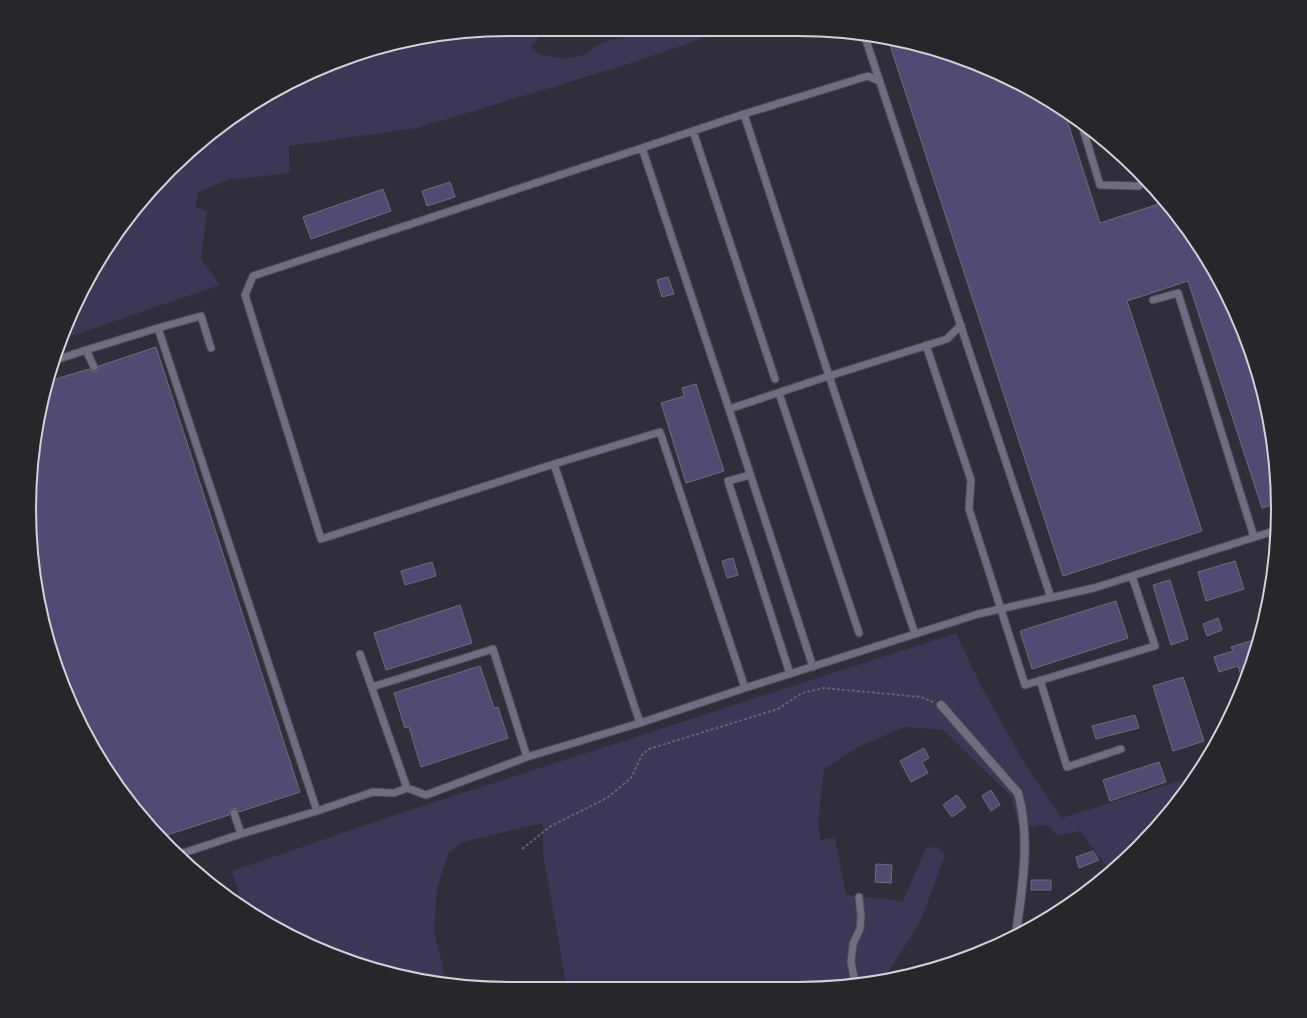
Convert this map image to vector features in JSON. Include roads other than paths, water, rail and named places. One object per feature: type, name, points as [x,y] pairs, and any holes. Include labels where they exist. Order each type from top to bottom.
[{"type":"street","points":[[941,705],[1018,793],[1022,807],[1025,832],[1023,882],[1017,928]]},
{"type":"lane","points":[[866,41],[1051,598]]},
{"type":"lane","points":[[745,688],[660,432],[554,464],[321,539],[245,295],[254,276],[744,114],[868,76],[879,81]]},
{"type":"lane","points":[[744,114],[915,634]]},
{"type":"lane","points":[[693,132],[775,378]]},
{"type":"lane","points":[[1084,133],[1100,185],[1139,186]]},
{"type":"lane","points":[[642,148],[813,667]]},
{"type":"lane","points":[[1153,300],[1178,294],[1254,537]]},
{"type":"lane","points":[[61,358],[201,316],[211,348]]},
{"type":"lane","points":[[729,409],[947,339],[961,325]]},
{"type":"lane","points":[[158,328],[317,811]]},
{"type":"lane","points":[[926,345],[971,480],[969,508],[1025,685],[1155,646],[1132,576]]},
{"type":"lane","points":[[86,350],[94,367]]},
{"type":"lane","points":[[779,393],[859,633]]},
{"type":"lane","points":[[554,464],[640,723]]},
{"type":"lane","points":[[750,475],[728,481],[790,674]]},
{"type":"lane","points":[[184,852],[317,811],[373,792],[394,793],[407,788],[426,795],[527,758],[978,614],[1094,588],[1270,532]]},
{"type":"lane","points":[[372,687],[493,649],[527,758]]},
{"type":"lane","points":[[360,654],[407,788]]},
{"type":"lane","points":[[1040,680],[1067,767],[1121,749]]},
{"type":"lane","points":[[234,813],[241,834]]},
{"type":"lane","points":[[854,979],[851,962],[853,944],[860,929],[861,917],[859,897]]}]
